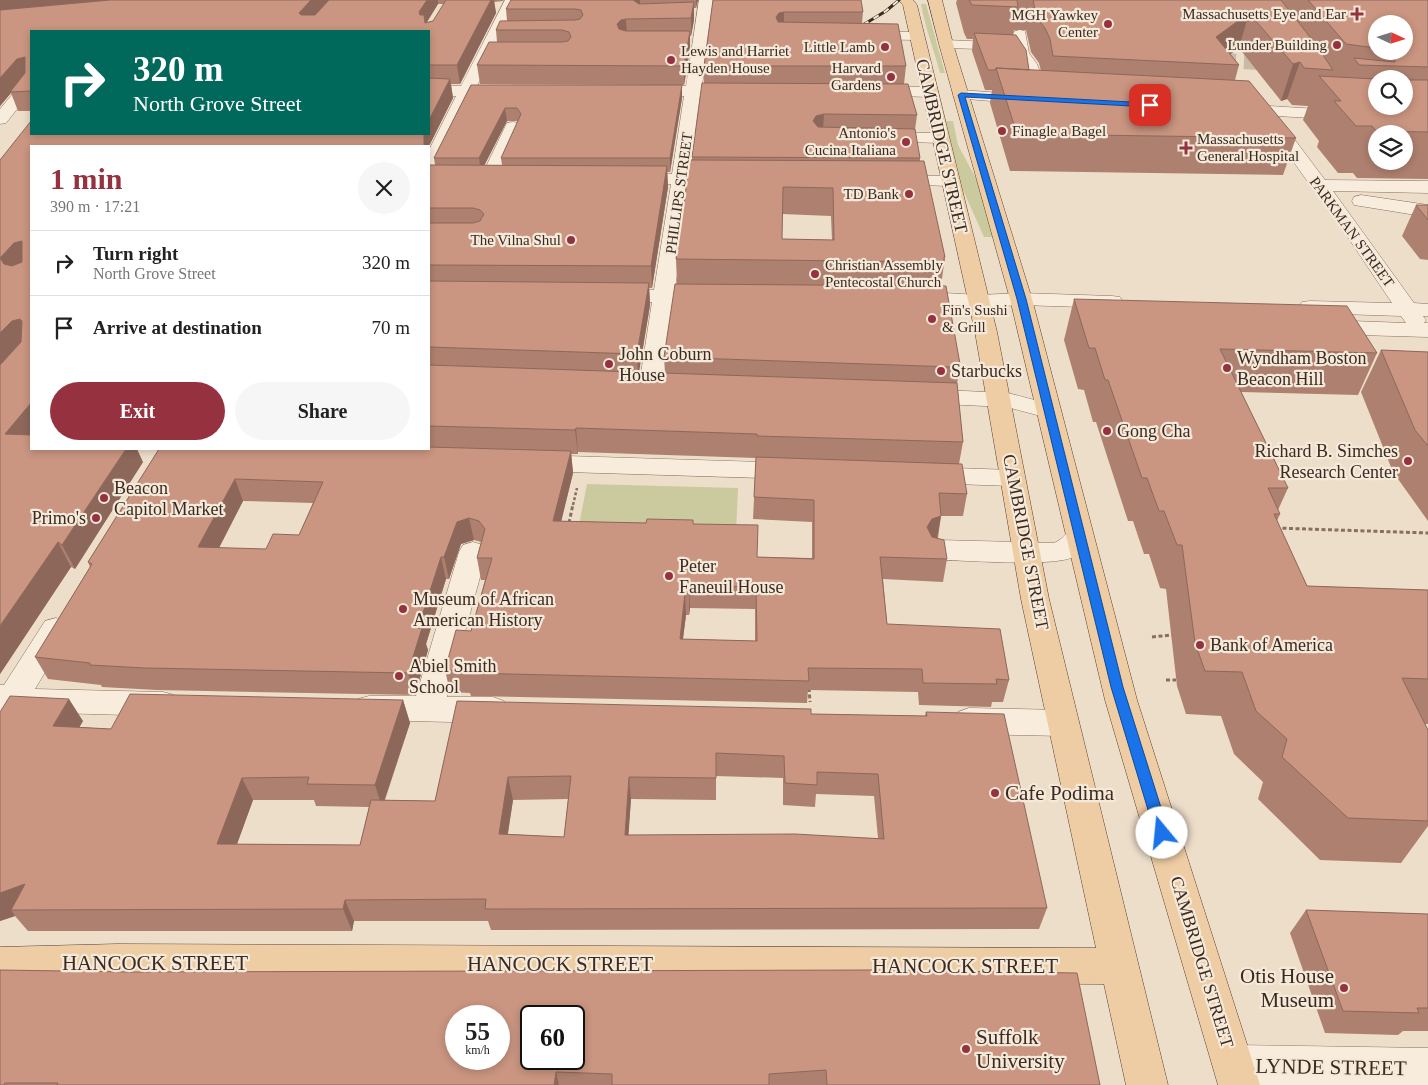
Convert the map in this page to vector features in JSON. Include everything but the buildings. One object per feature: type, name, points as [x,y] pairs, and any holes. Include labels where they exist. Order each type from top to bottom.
[{"type":"main road","name":"CAMBRIDGE STREET","points":[[906,0],[910,5],[979,301],[1027,554],[1063,723],[1146,1085]]},
{"type":"main road","name":"CAMBRIDGE STREET","points":[[935,0],[946,44],[1024,308],[1123,708],[1236,1075]]},
{"type":"main road","points":[[929,92],[961,95]]},
{"type":"main road","name":"HANCOCK STREET","points":[[0,965],[127,962],[1119,966]]},
{"type":"street","points":[[433,175],[467,91],[493,54],[503,33],[508,7]]},
{"type":"street","name":"PHILLIPS STREET","points":[[651,386],[693,91],[691,42],[701,9]]},
{"type":"street","points":[[850,36],[917,36]]},
{"type":"street","points":[[946,44],[1021,41],[1022,54],[1028,59],[1034,73],[1037,99]]},
{"type":"street","points":[[9,88],[30,85]]},
{"type":"street","points":[[0,119],[30,85]]},
{"type":"street","points":[[430,91],[521,91]]},
{"type":"street","points":[[626,91],[756,91]]},
{"type":"street","points":[[853,92],[929,92]]},
{"type":"street","points":[[961,95],[1057,100]]},
{"type":"street","points":[[1226,108],[1261,103],[1331,107],[1363,117]]},
{"type":"street","name":"PARKMAN STREET","points":[[1261,103],[1324,192],[1421,320]]},
{"type":"street","points":[[489,179],[513,128]]},
{"type":"street","points":[[861,137],[940,138]]},
{"type":"street","points":[[471,179],[509,179]]},
{"type":"street","points":[[608,179],[741,179]]},
{"type":"street","points":[[869,180],[951,181]]},
{"type":"street","points":[[1324,192],[1428,188]]},
{"type":"street","points":[[1324,192],[1428,211]]},
{"type":"street","points":[[591,296],[732,296]]},
{"type":"street","points":[[888,297],[979,301],[1000,312],[1024,308],[1135,302]]},
{"type":"street","points":[[1289,306],[1421,320]]},
{"type":"street","points":[[1024,308],[1115,321]]},
{"type":"street","points":[[1301,326],[1421,320]]},
{"type":"street","points":[[899,395],[999,399],[1022,403],[1048,411]]},
{"type":"street","points":[[514,462],[811,472]]},
{"type":"street","points":[[900,475],[1012,478]]},
{"type":"street","points":[[939,550],[1027,554],[1064,552],[1073,546],[1079,535]]},
{"type":"street","points":[[428,709],[473,552]]},
{"type":"street","points":[[4,704],[71,603]]},
{"type":"street","points":[[4,704],[35,701],[192,704]]},
{"type":"street","points":[[340,707],[526,711]]},
{"type":"street","points":[[943,720],[1063,723]]},
{"type":"street","name":"LYNDE STREET","points":[[1236,1075],[1428,1068]]},
{"type":"path","points":[[568,528],[579,480]]},
{"type":"path","points":[[1267,527],[1428,532]]},
{"type":"path","points":[[1152,637],[1172,635]]},
{"type":"path","points":[[1166,680],[1176,680]]},
{"type":"path","points":[[808,684],[810,702]]},
{"type":"green space","points":[[921,4],[926,4],[945,73],[940,73]]},
{"type":"green space","points":[[946,121],[953,121],[958,145],[979,184],[993,237],[984,237],[963,190]]},
{"type":"green space","points":[[587,484],[738,488],[736,534],[578,530]]},
{"type":"tunnel","points":[[1198,59],[1287,64]]},
{"type":"railway","points":[[853,31],[886,11],[899,0]]},
{"type":"place","name":"Massachusetts Eye and Ear","points":[[1357,14]]},
{"type":"place","name":"MGH Yawkey Center","points":[[1108,24]]},
{"type":"place","name":"Lunder Building","points":[[1337,45]]},
{"type":"place","name":"Little Lamb","points":[[885,47]]},
{"type":"place","name":"Lewis and Harriet Hayden House","points":[[671,60]]},
{"type":"place","name":"Harvard Gardens","points":[[891,77]]},
{"type":"place","name":"Finagle a Bagel","points":[[1002,131]]},
{"type":"place","name":"Antonio's Cucina Italiana","points":[[906,142]]},
{"type":"place","name":"Massachusetts General Hospital","points":[[1186,148]]},
{"type":"place","name":"TD Bank","points":[[909,194]]},
{"type":"place","name":"The Vilna Shul","points":[[571,240]]},
{"type":"place","name":"Christian Assembly Pentecostal Church","points":[[815,274]]},
{"type":"place","name":"Fin's Sushi & Grill","points":[[932,319]]},
{"type":"place","name":"John Coburn House","points":[[609,364]]},
{"type":"place","name":"Wyndham Boston Beacon Hill","points":[[1227,368]]},
{"type":"place","name":"Starbucks","points":[[941,371]]},
{"type":"place","name":"Gong Cha","points":[[1107,431]]},
{"type":"place","name":"Richard B. Simches Research Center","points":[[1408,461]]},
{"type":"place","name":"Beacon Capitol Market","points":[[104,498]]},
{"type":"place","name":"Primo's","points":[[96,518]]},
{"type":"place","name":"Peter Faneuil House","points":[[669,576]]},
{"type":"place","name":"Museum of African American History","points":[[403,609]]},
{"type":"place","name":"Bank of America","points":[[1200,645]]},
{"type":"place","name":"Abiel Smith School","points":[[399,676]]},
{"type":"place","name":"Cafe Podima","points":[[995,793]]},
{"type":"place","name":"Otis House Museum","points":[[1344,988]]},
{"type":"place","name":"Suffolk University","points":[[966,1049]]},
{"type":"route","points":[[1150,105],[961,95],[1030,333],[1117,687],[1162,833]]}]
